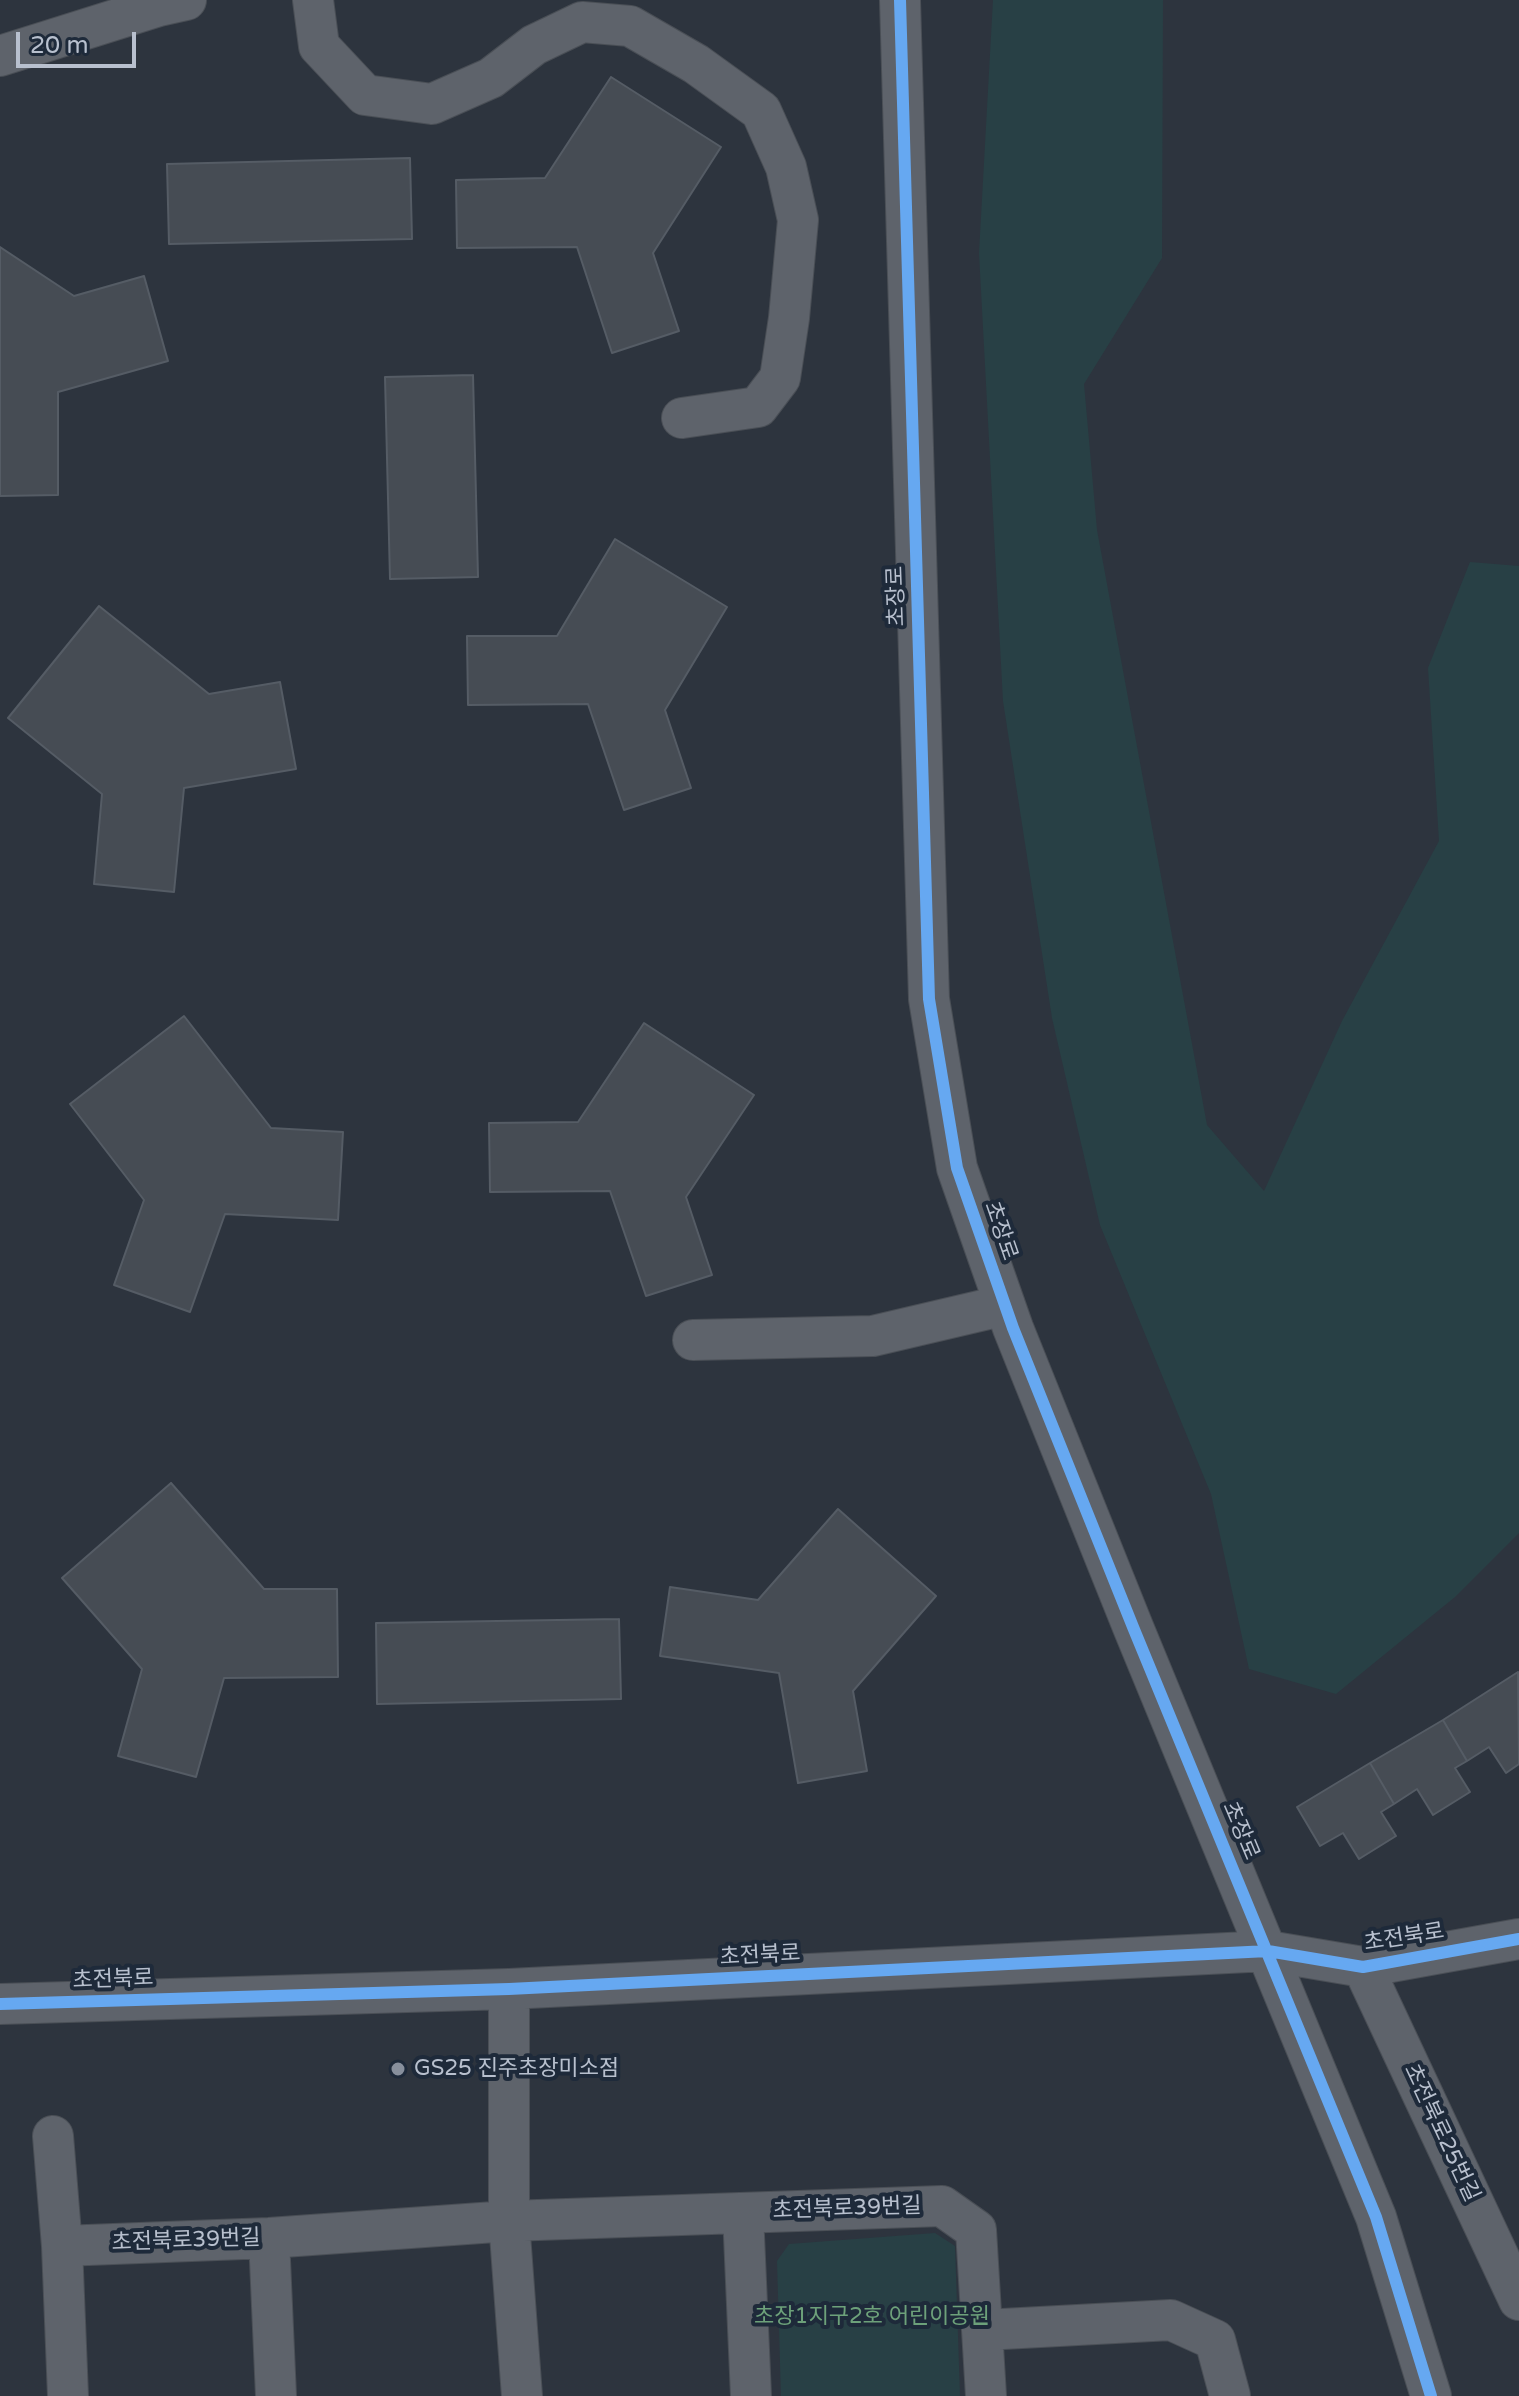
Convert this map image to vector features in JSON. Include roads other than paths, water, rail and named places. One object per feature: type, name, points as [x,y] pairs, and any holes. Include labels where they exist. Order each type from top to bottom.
[{"type":"street","points":[[0,56],[186,0]]},
{"type":"street","points":[[313,0],[319,46],[365,95],[432,104],[491,78],[534,45],[582,22],[630,26],[696,64],[761,111],[786,167],[798,220],[780,378],[758,407],[682,418]]},
{"type":"street","name":"초장로","points":[[900,0],[929,999],[957,1168],[1005,1305],[1133,1627],[1376,2217],[1431,2396]]},
{"type":"street","points":[[693,1340],[873,1336],[1005,1305]]},
{"type":"street","name":"초전북로","points":[[0,2004],[509,1989],[1268,1951],[1363,1967],[1519,1939]]},
{"type":"street","name":"초전북로25번길","points":[[1363,1967],[1519,2300]]},
{"type":"street","points":[[509,1989],[509,2221],[522,2396]]},
{"type":"street","points":[[53,2136],[62,2246],[68,2396]]},
{"type":"street","name":"초전북로39번길","points":[[62,2246],[269,2238],[509,2221],[942,2206],[976,2230],[984,2330]]},
{"type":"street","points":[[743,2213],[751,2396]]},
{"type":"street","points":[[269,2238],[276,2396]]},
{"type":"street","points":[[986,2396],[984,2330],[1171,2320],[1215,2340],[1230,2396]]},
{"type":"place","name":"GS25 진주초장미소점","points":[[398,2069]]},
{"type":"park label","name":"초장1지구2호 어린이공원","points":[[872,2317]]}]
